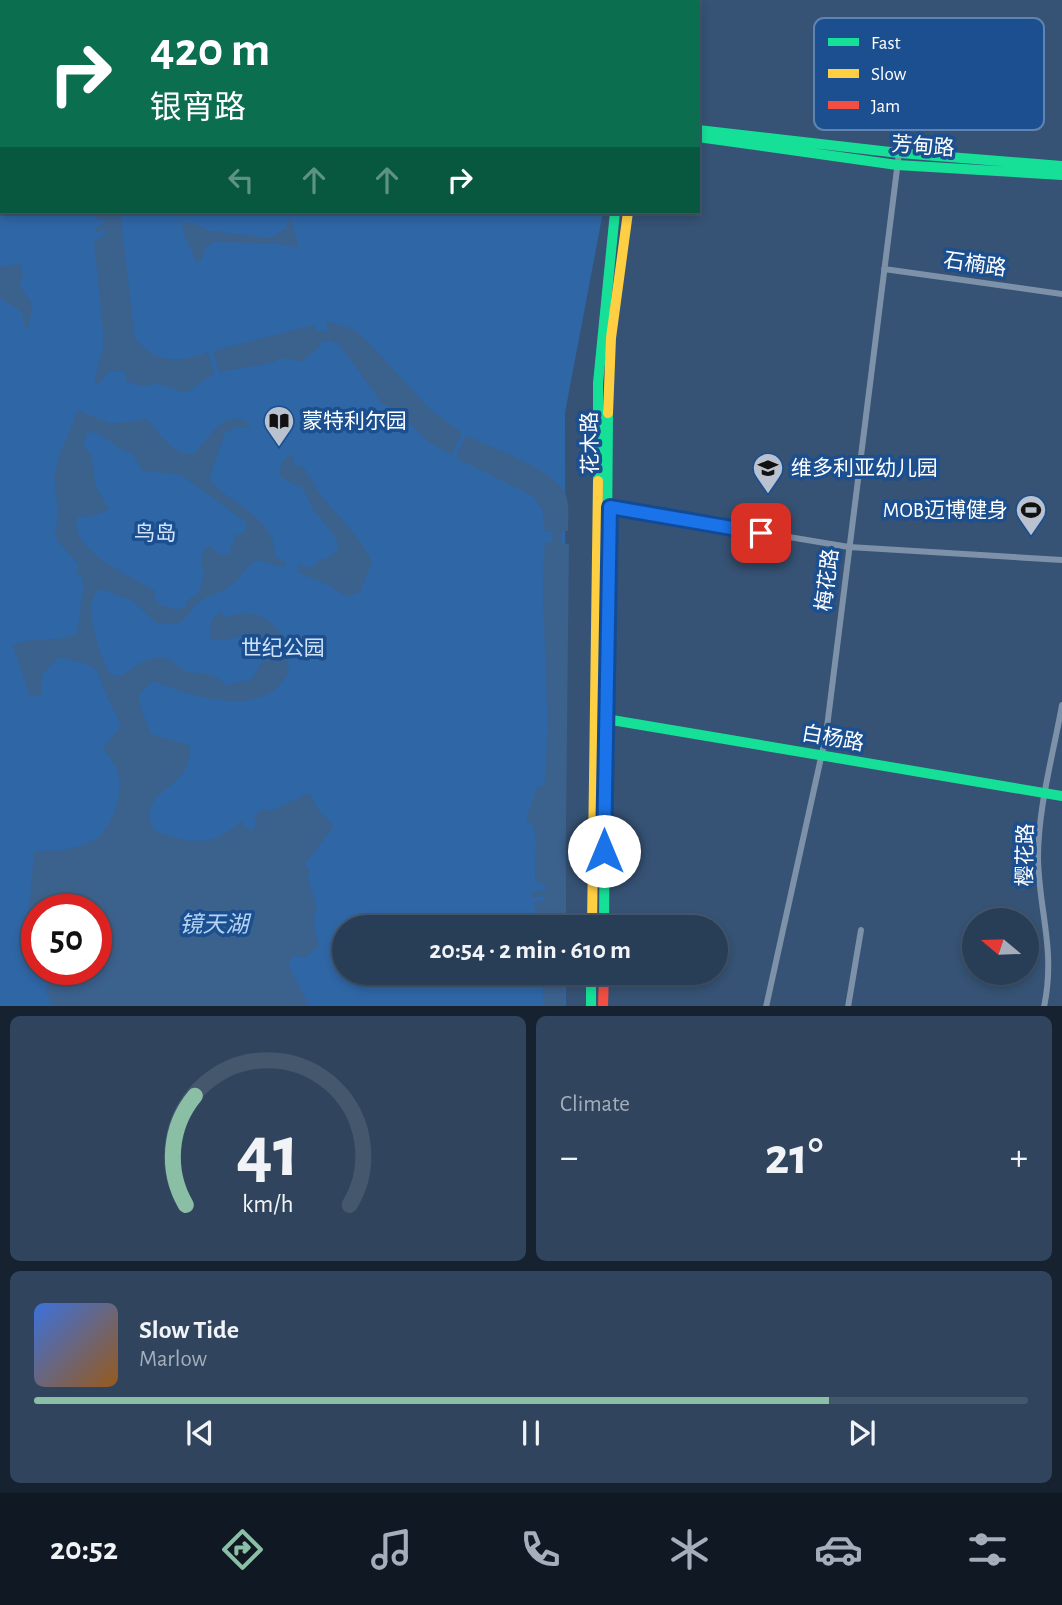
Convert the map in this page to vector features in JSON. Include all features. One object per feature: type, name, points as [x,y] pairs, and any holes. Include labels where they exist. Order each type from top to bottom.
[{"type":"main road","name":"芳甸路","points":[[700,130],[899,153],[1062,166]]},
{"type":"main road","name":"芳甸路","points":[[700,137],[897,165],[1062,175]]},
{"type":"main road","name":"花木路","points":[[604,506],[598,383],[615,214]]},
{"type":"main road","name":"花木路","points":[[593,915],[601,715],[604,506],[610,349],[628,214]]},
{"type":"main road","name":"花木路","points":[[601,715],[604,915]]},
{"type":"main road","name":"白杨路","points":[[601,715],[1047,790],[1062,796]]},
{"type":"main road","name":"白杨路","points":[[1047,790],[1062,789]]},
{"type":"main road","points":[[591,985],[591,1006]]},
{"type":"main road","points":[[603,1006],[604,985]]},
{"type":"street","name":"梅花路","points":[[766,1006],[823,752],[899,153]]},
{"type":"street","name":"石楠路","points":[[884,269],[1062,294]]},
{"type":"street","points":[[604,506],[849,547],[1062,560]]},
{"type":"street","name":"樱花路","points":[[1044,1006],[1050,952],[1038,855],[1062,705]]},
{"type":"street","points":[[848,1006],[861,930]]},
{"type":"green space","name":"世纪公园","points":[[0,214],[603,214],[565,413],[566,915],[332,915],[332,985],[566,985],[566,1006],[0,1006]]},
{"type":"water","points":[[96,214],[120,214],[135,339],[151,353],[169,359],[188,358],[208,352],[214,374],[185,393],[158,384],[143,386],[126,381],[125,372],[108,372],[98,385],[94,384],[104,342],[94,241],[107,234],[104,230],[95,232],[95,228],[105,224],[103,220],[97,220]]},
{"type":"water","points":[[290,217],[299,248],[279,244],[213,242],[206,247],[201,261],[196,261],[183,232],[184,224],[189,222],[210,231],[271,238],[286,228]]},
{"type":"water","points":[[20,264],[23,273],[20,285],[32,304],[29,328],[24,325],[22,312],[0,298],[0,267]]},
{"type":"water","points":[[326,321],[353,329],[364,338],[431,410],[462,433],[452,455],[427,441],[398,411],[383,404],[337,342],[332,343]]},
{"type":"water","points":[[314,325],[321,346],[301,362],[294,359],[277,359],[273,363],[219,372],[213,351]]},
{"type":"water","name":"镜天湖","points":[[78,410],[111,424],[147,419],[172,447],[193,454],[224,422],[232,419],[250,424],[248,428],[234,428],[225,433],[209,479],[261,522],[274,543],[275,557],[286,562],[284,567],[256,560],[233,584],[202,600],[179,623],[155,622],[133,601],[101,589],[92,604],[92,616],[97,643],[106,666],[110,674],[120,676],[144,661],[158,657],[187,671],[213,676],[225,685],[251,680],[265,658],[262,643],[255,635],[221,640],[210,638],[211,620],[221,612],[226,617],[247,613],[262,617],[289,643],[288,675],[273,691],[260,697],[246,701],[213,699],[154,681],[139,694],[139,703],[151,734],[190,745],[189,761],[183,773],[151,806],[150,816],[154,830],[178,838],[200,841],[220,836],[241,821],[246,828],[253,830],[257,821],[253,816],[263,809],[271,811],[309,793],[318,810],[334,826],[305,864],[309,870],[308,879],[317,906],[313,920],[319,946],[306,957],[294,956],[288,964],[309,1006],[53,1006],[45,988],[49,985],[112,985],[112,894],[30,894],[34,851],[78,847],[93,841],[105,830],[117,803],[119,777],[117,769],[103,748],[121,726],[97,670],[85,663],[59,657],[42,675],[41,695],[30,697],[13,645],[62,638],[77,633],[84,584],[81,575],[76,574],[79,565],[55,538],[58,512],[54,478],[59,456]],"holes":[[[90,432],[132,453],[143,471],[181,475],[246,522],[246,531],[235,536],[229,554],[222,555],[209,546],[204,548],[201,561],[204,576],[198,594],[178,610],[160,605],[153,596],[156,592],[105,562],[83,542],[77,530],[77,517],[94,516],[109,509],[96,487],[91,455],[84,447],[86,436]]]},
{"type":"water","points":[[466,435],[535,467],[558,484],[568,502],[568,531],[545,532],[543,511],[533,496],[456,458]]},
{"type":"water","points":[[293,454],[294,465],[303,467],[322,496],[356,536],[372,562],[360,592],[347,597],[327,584],[297,572],[299,564],[307,568],[314,567],[316,562],[332,556],[339,546],[334,535],[313,509],[303,488],[282,478],[279,470],[284,459]]},
{"type":"water","points":[[545,542],[569,544],[565,915],[537,915],[534,902],[545,900],[543,896],[532,898],[532,892],[545,890],[546,885],[535,882],[536,837],[533,825],[526,820],[537,787],[544,786],[547,695]]},
{"type":"water","points":[[542,985],[565,985],[564,1006],[544,1006]]},
{"type":"waterway","points":[[308,338],[342,334]]},
{"type":"waterway","points":[[557,520],[557,554]]},
{"type":"traffic: fast","points":[[700,130],[899,153],[1062,166]]},
{"type":"traffic: fast","points":[[700,137],[897,165],[1062,175]]},
{"type":"traffic: fast","points":[[598,481],[598,383],[615,214]]},
{"type":"traffic: fast","points":[[604,915],[608,413]]},
{"type":"traffic: fast","points":[[600,718],[1062,796]]},
{"type":"traffic: fast","points":[[591,985],[591,1006]]},
{"type":"traffic: slow","points":[[608,413],[611,338],[628,214]]},
{"type":"traffic: slow","points":[[592,915],[598,481]]},
{"type":"traffic: jam","points":[[603,1006],[604,985]]},
{"type":"place","name":"蒙特利尔园","points":[[279,448]]},
{"type":"place","name":"维多利亚幼儿园","points":[[768,495]]},
{"type":"place","name":"MOB迈博健身","points":[[1031,537]]},
{"type":"route","points":[[604,851],[610,507],[761,533]]},
{"type":"park label","name":"鸟岛","points":[[155,533]]}]
